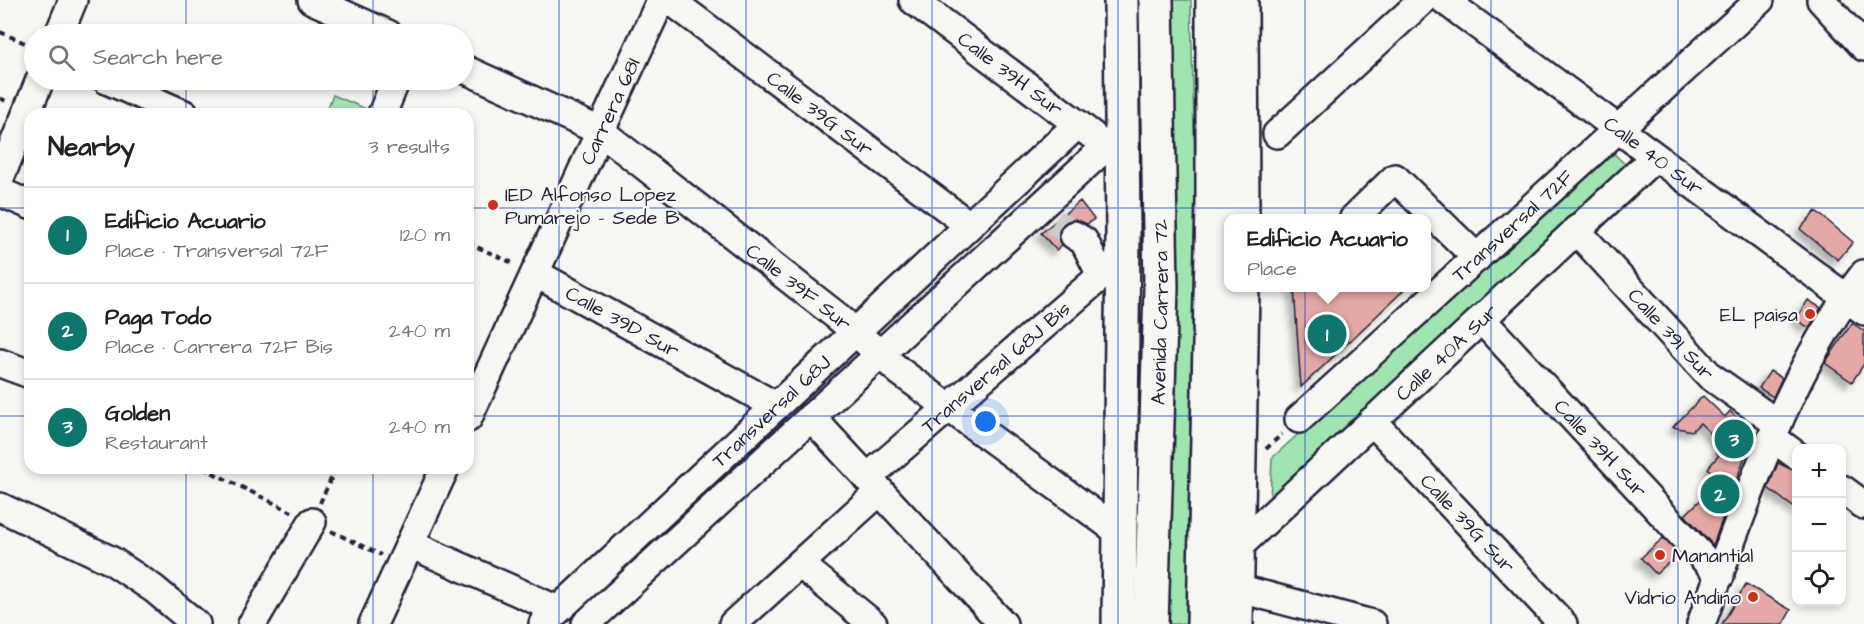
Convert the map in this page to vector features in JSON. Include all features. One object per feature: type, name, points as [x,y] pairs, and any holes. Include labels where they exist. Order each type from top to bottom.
[{"type":"highway","name":"Avenida Carrera 72","points":[[1116,621],[1119,478],[1114,139],[1121,0]]},
{"type":"highway","name":"Avenida Carrera 72","points":[[1151,624],[1161,245],[1156,0]]},
{"type":"highway","points":[[1204,624],[1213,204],[1213,0]]},
{"type":"highway","points":[[1241,0],[1242,214]]},
{"type":"highway","points":[[1236,624],[1242,292]]},
{"type":"highway","points":[[1119,478],[1158,403]]},
{"type":"street","points":[[63,24],[73,0]]},
{"type":"street","points":[[312,0],[366,24]]},
{"type":"street","name":"Carrera 68I","points":[[474,405],[661,0]]},
{"type":"street","name":"Calle 39G Sur","points":[[670,0],[969,225]]},
{"type":"street","name":"Calle 39H Sur","points":[[913,0],[1078,124],[1114,139]]},
{"type":"street","points":[[1277,134],[1423,0]]},
{"type":"street","name":"Calle 40 Sur","points":[[1444,0],[1856,305]]},
{"type":"street","name":"Transversal 72F","points":[[1299,419],[1760,0]]},
{"type":"street","points":[[1821,0],[1864,47]]},
{"type":"street","name":"Calle 39F Sur","points":[[474,74],[600,131],[948,408],[1119,532]]},
{"type":"street","points":[[29,108],[36,90]]},
{"type":"street","points":[[130,90],[170,108]]},
{"type":"street","points":[[384,108],[392,90]]},
{"type":"street","points":[[0,178],[24,119]]},
{"type":"street","name":"Transversal 68J","points":[[551,617],[1078,124]]},
{"type":"street","name":"Transversal 68J","points":[[586,624],[880,354],[1062,227],[1114,139]]},
{"type":"street","name":"Calle 40A Sur","points":[[1238,547],[1655,157]]},
{"type":"street","points":[[1359,214],[1395,178],[1477,258]]},
{"type":"street","points":[[0,192],[24,202]]},
{"type":"street","points":[[1062,227],[1116,256]]},
{"type":"street","points":[[1062,227],[1116,256]]},
{"type":"street","name":"Calle 39I Sur","points":[[1576,230],[1710,376],[1775,431],[1792,450]]},
{"type":"street","name":"Transversal 68J Bis","points":[[733,624],[800,564],[873,484],[948,408],[1116,256]]},
{"type":"street","name":"Calle 39D Sur","points":[[534,273],[776,406]]},
{"type":"street","points":[[1701,624],[1775,431],[1798,381],[1856,305],[1864,274]]},
{"type":"street","name":"Calle 39H Sur","points":[[1480,320],[1720,576]]},
{"type":"street","points":[[0,363],[24,372]]},
{"type":"street","points":[[811,417],[1003,624]]},
{"type":"street","name":"Calle 39G Sur","points":[[1372,421],[1563,624]]},
{"type":"street","points":[[373,624],[442,474]]},
{"type":"street","points":[[1846,492],[1864,505]]},
{"type":"street","points":[[0,507],[112,561],[154,589],[196,624]]},
{"type":"street","points":[[252,624],[312,522]]},
{"type":"street","points":[[410,544],[551,617]]},
{"type":"street","points":[[800,564],[873,624]]},
{"type":"street","points":[[1237,588],[1372,624]]},
{"type":"path","points":[[0,32],[24,43]]},
{"type":"path","points":[[474,246],[534,273]]},
{"type":"path","points":[[1240,476],[1299,419]]},
{"type":"path","points":[[312,522],[333,474]]},
{"type":"green space","points":[[1170,0],[1191,0],[1195,181],[1186,624],[1161,624]]},
{"type":"green space","points":[[333,95],[364,108],[328,108]]},
{"type":"green space","points":[[1609,149],[1630,169],[1270,501],[1272,458]]},
{"type":"building","points":[[1080,201],[1094,219],[1087,224],[1075,219],[1066,222],[1058,234],[1062,245],[1056,250],[1041,233]]},
{"type":"building","points":[[1816,211],[1853,242],[1838,260],[1800,229]]},
{"type":"building","points":[[1294,292],[1402,292],[1301,387]]},
{"type":"building","name":"EL paisa","points":[[1808,300],[1821,308],[1809,328],[1796,319]]},
{"type":"building","points":[[1852,323],[1864,331],[1864,364],[1852,382],[1825,363]]},
{"type":"building","points":[[1770,371],[1782,378],[1773,397],[1759,388]]},
{"type":"building","points":[[1703,396],[1725,417],[1730,411],[1753,434],[1713,545],[1685,515],[1719,482],[1708,468],[1719,455],[1716,452],[1723,445],[1700,423],[1692,431],[1673,427]]},
{"type":"building","points":[[1778,463],[1792,470],[1792,506],[1768,488]]},
{"type":"building","name":"Manantial","points":[[1663,538],[1678,554],[1656,574],[1641,558]]},
{"type":"building","name":"Vidrio Andino","points":[[1746,584],[1791,610],[1783,624],[1722,624]]},
{"type":"tunnel","points":[[1054,222],[1074,235]]},
{"type":"place","name":"IED Alfonso Lopez Pumarejo - Sede B","points":[[493,205]]},
{"type":"place","name":"EL paisa","points":[[1810,314]]},
{"type":"place","name":"Edificio Acuario","points":[[1327,334]]},
{"type":"place","name":"Golden","points":[[1734,439]]},
{"type":"place","name":"Paga Todo","points":[[1720,494]]},
{"type":"place","name":"Manantial","points":[[1660,555]]},
{"type":"place","name":"Vidrio Andino","points":[[1753,597]]}]
